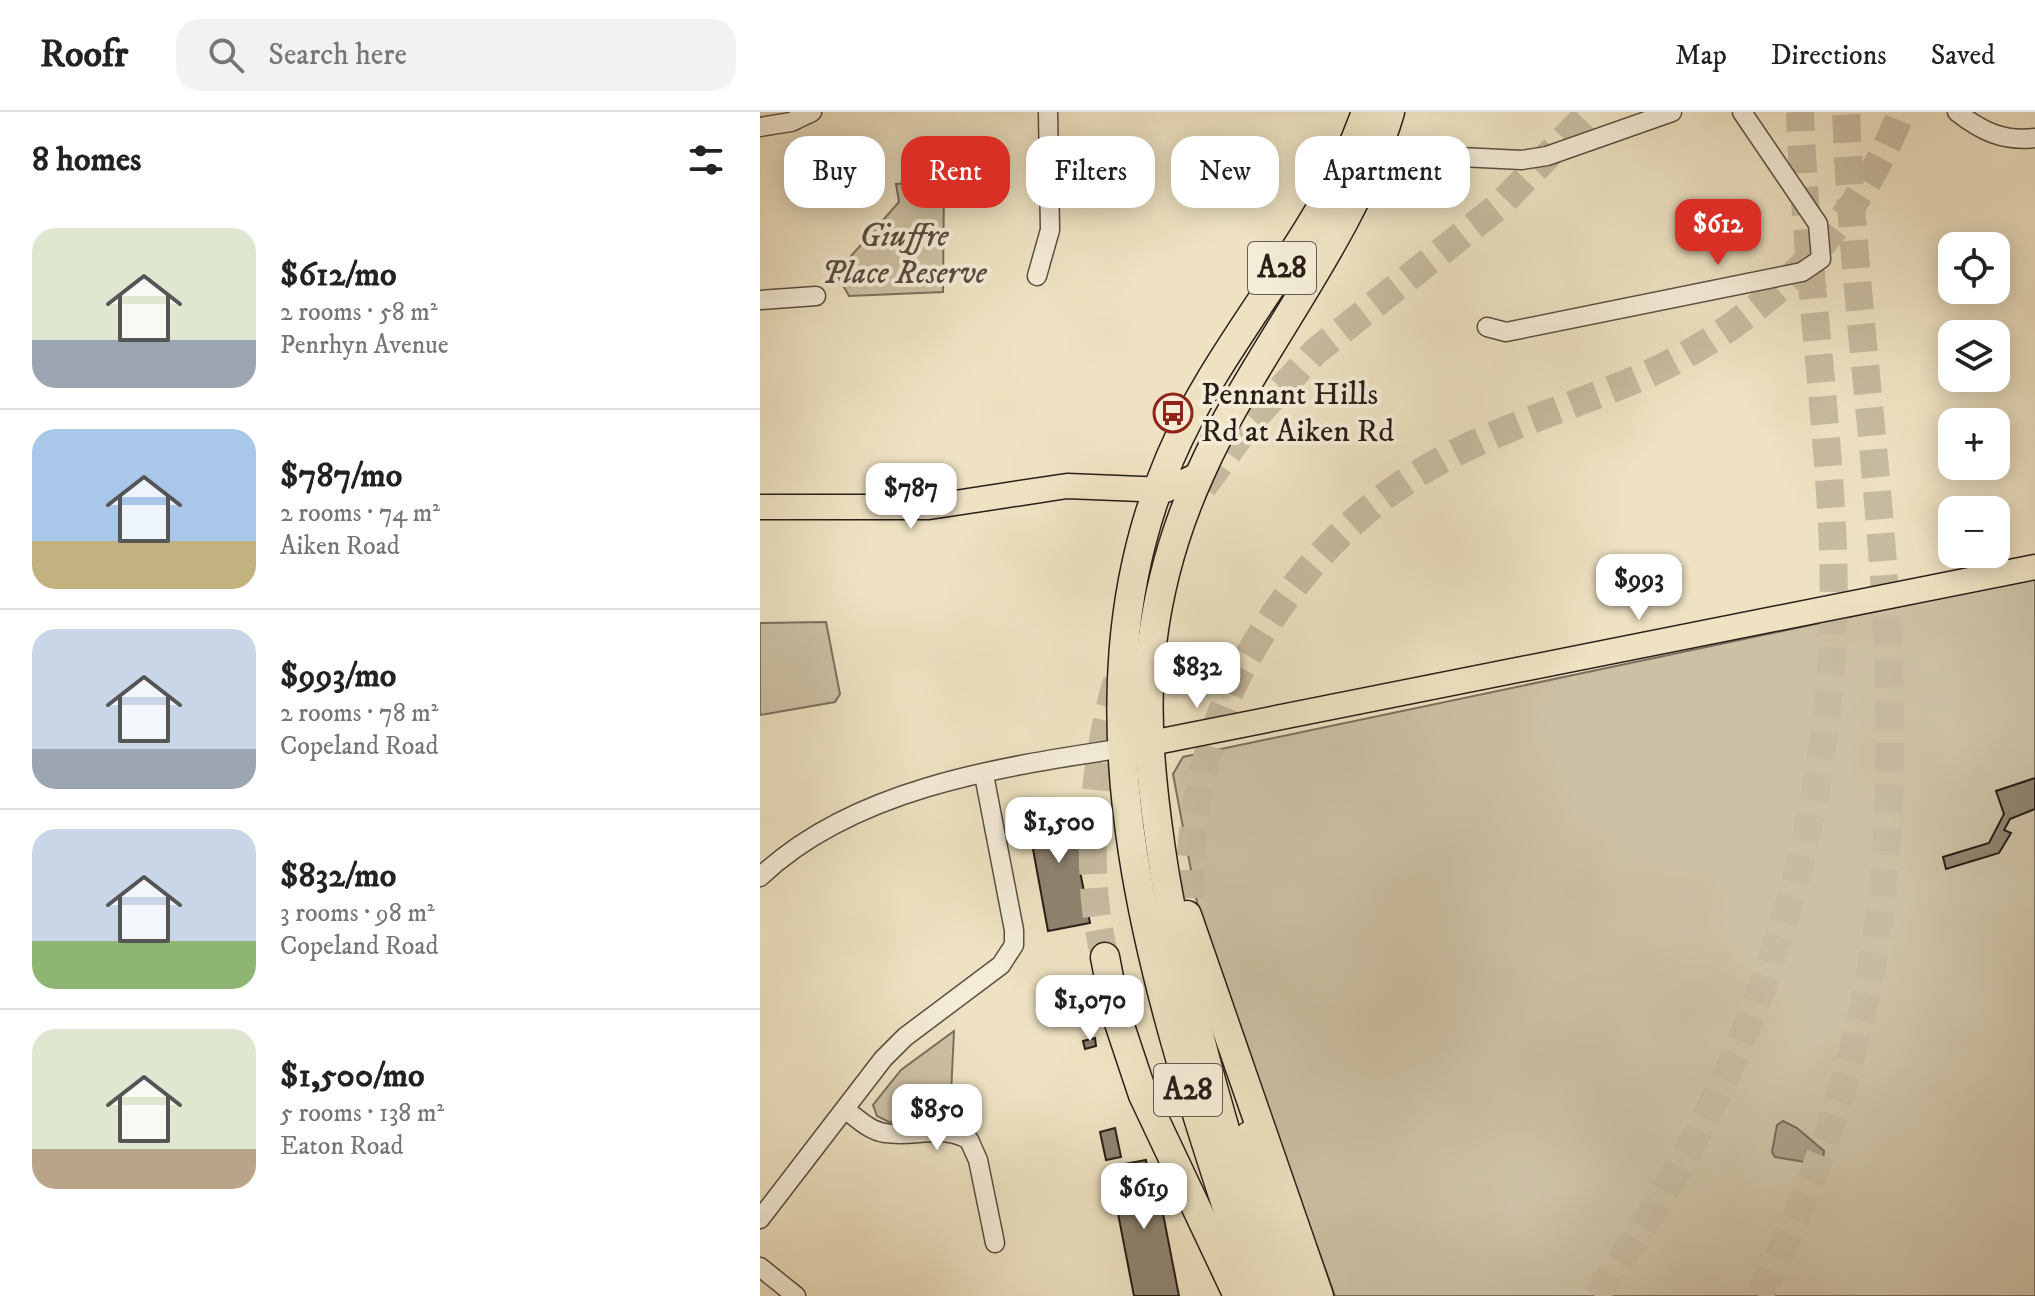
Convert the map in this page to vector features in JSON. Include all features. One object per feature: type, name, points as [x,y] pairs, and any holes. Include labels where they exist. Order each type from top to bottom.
[{"type":"highway","name":"A28","points":[[1371,112],[1375,136]]},
{"type":"highway","name":"A28","points":[[1278,1296],[1204,1062],[1180,959],[1154,799],[1137,746],[1122,681],[1126,625],[1137,565],[1157,490],[1205,390],[1334,187],[1371,112]]},
{"type":"highway","name":"A28","points":[[1256,1296],[1181,1069],[1161,994],[1133,847],[1137,746],[1152,644],[1176,540],[1200,474],[1242,390],[1348,208]]},
{"type":"highway","points":[[1154,799],[1195,942],[1277,1166],[1319,1296]]},
{"type":"highway","points":[[1105,957],[1116,1014],[1143,1095],[1238,1296]]},
{"type":"highway","points":[[1248,1131],[1252,1157],[1298,1296]]},
{"type":"main road","points":[[760,507],[929,507],[1089,485],[1157,490],[1178,486],[1200,474]]},
{"type":"main road","points":[[1137,746],[2035,567]]},
{"type":"street","points":[[760,127],[791,122],[812,112]]},
{"type":"street","points":[[1037,276],[1050,230],[1048,112]]},
{"type":"street","points":[[1470,159],[1522,160],[1547,156],[1647,116],[1672,112]]},
{"type":"street","points":[[1487,327],[1506,332],[1802,272],[1821,259],[1818,224],[1742,112]]},
{"type":"street","points":[[1957,112],[1979,130],[2021,139],[2035,138]]},
{"type":"street","points":[[760,300],[816,296]]},
{"type":"street","points":[[760,877],[803,842],[861,810],[917,791],[984,775],[1137,746]]},
{"type":"street","points":[[760,1219],[905,1037],[1001,965],[1011,953],[1014,930],[984,775]]},
{"type":"street","points":[[846,1110],[886,1133],[948,1131],[969,1140],[978,1160],[995,1243]]},
{"type":"street","points":[[760,1267],[796,1296]]},
{"type":"green space","name":"Giuffre Place Reserve","points":[[896,184],[901,184],[901,208],[944,208],[943,292],[849,296],[836,273],[899,202]]},
{"type":"green space","points":[[2035,578],[2035,1296],[1335,1296],[1202,929],[1173,774],[1183,757]]},
{"type":"green space","points":[[826,622],[840,694],[835,702],[760,715],[760,623]]},
{"type":"green space","points":[[954,1031],[950,1116],[889,1122],[877,1116],[873,1105],[901,1070]]},
{"type":"shaded area","points":[[1783,1121],[1797,1128],[1824,1151],[1823,1159],[1805,1162],[1775,1157],[1772,1152],[1777,1125]]},
{"type":"building","points":[[2035,778],[2035,809],[2010,819],[2004,830],[2011,833],[1999,853],[1946,869],[1943,857],[1989,843],[2004,814],[1996,791]]},
{"type":"building","points":[[1073,802],[1078,828],[1086,826],[1087,832],[1079,833],[1086,870],[1080,871],[1090,923],[1048,931],[1026,811]]},
{"type":"building","points":[[1095,1038],[1096,1046],[1085,1049],[1083,1041]]},
{"type":"building","points":[[1115,1128],[1121,1157],[1106,1160],[1100,1132]]},
{"type":"building","points":[[1146,1160],[1151,1190],[1158,1188],[1179,1296],[1134,1296],[1109,1167]]},
{"type":"tunnel","points":[[1203,487],[1252,420],[1316,351],[1500,205],[1590,112]]},
{"type":"tunnel","points":[[1595,1296],[1653,1211],[1703,1122],[1746,1029],[1781,932],[1807,833],[1824,732],[1833,630],[1832,527],[1800,112]]},
{"type":"tunnel","points":[[1759,1296],[1807,1190],[1845,1079],[1872,965],[1886,850],[1890,758],[1884,573],[1851,204],[1846,112]]},
{"type":"tunnel","points":[[1193,940],[1190,904],[1193,831],[1198,796],[1216,726],[1246,660],[1278,609],[1315,561],[1380,500],[1433,464],[1493,435],[1648,374],[1729,328],[1766,300],[1832,233],[1882,155],[1901,112]]},
{"type":"tunnel","points":[[1105,957],[1094,892],[1094,819],[1102,746],[1117,681]]},
{"type":"place","name":"Pennant Hills Rd at Aiken Rd","points":[[1173,413]]}]
